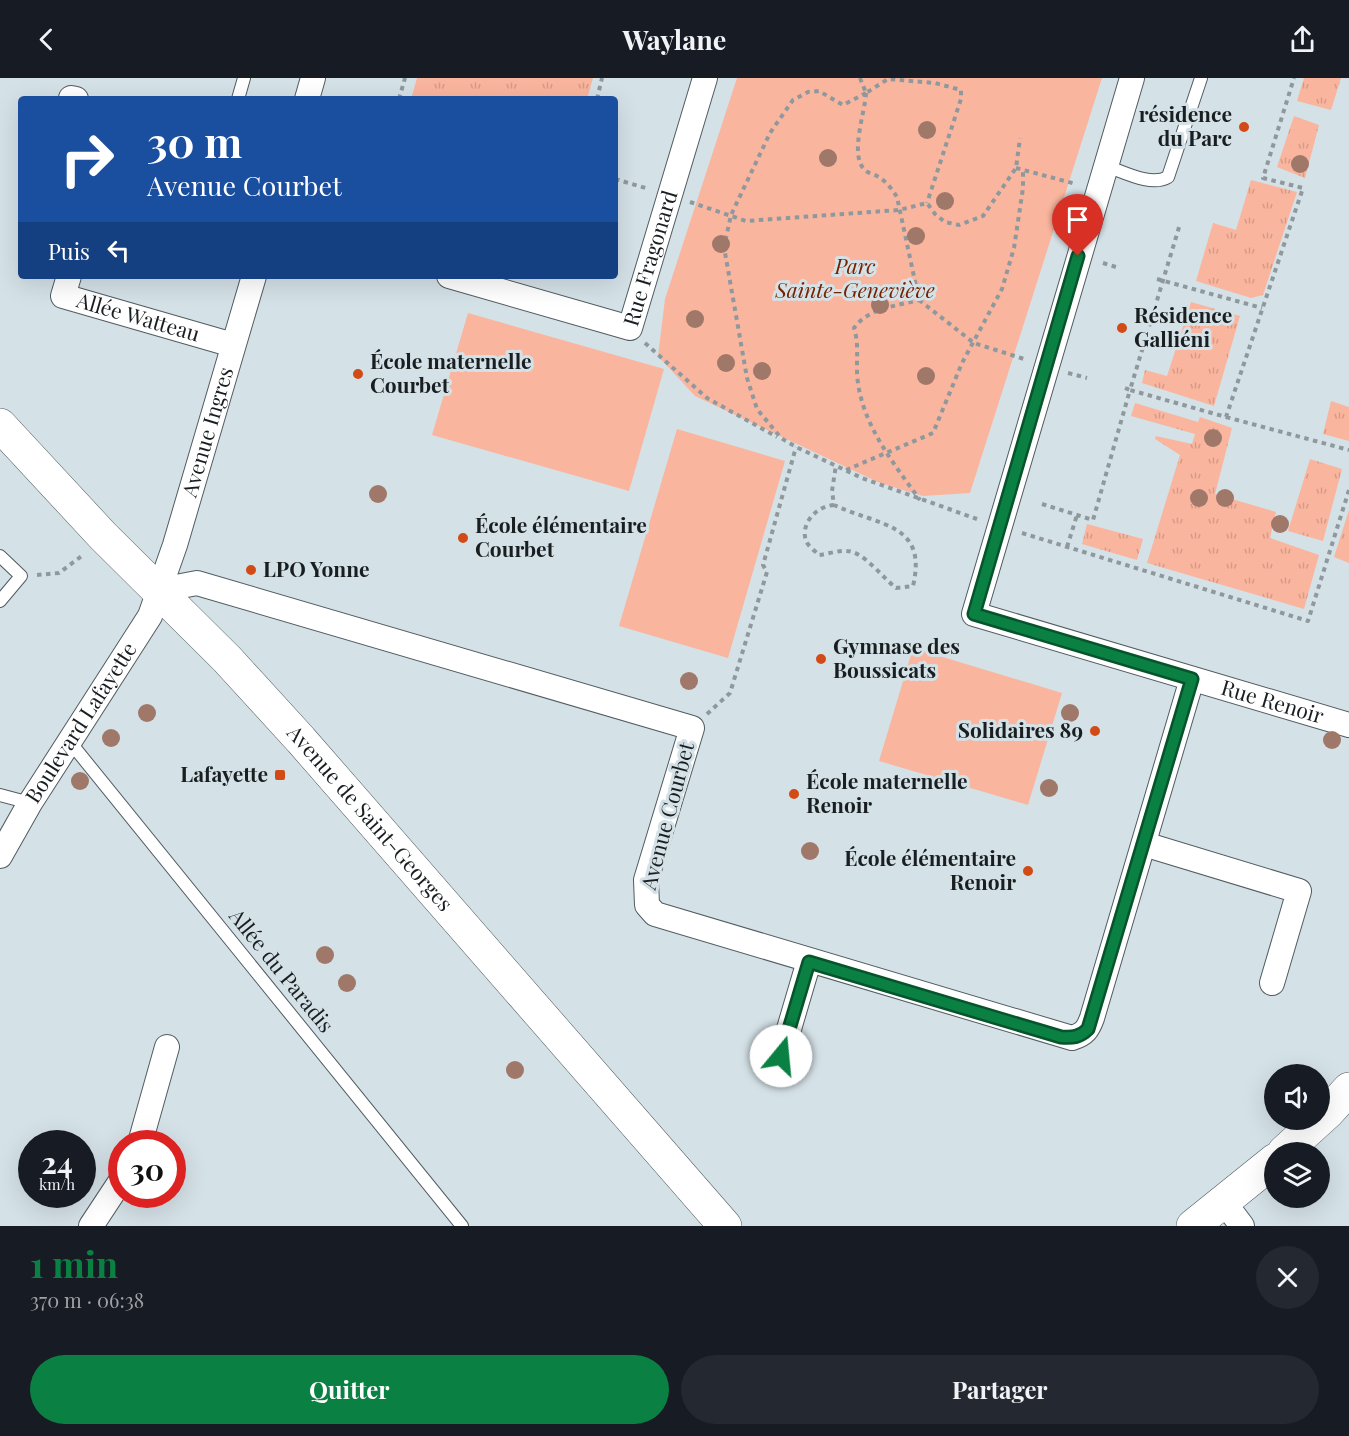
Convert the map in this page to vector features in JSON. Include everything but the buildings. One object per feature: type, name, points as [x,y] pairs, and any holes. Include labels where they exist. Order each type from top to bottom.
[{"type":"main road","name":"Avenue de Saint-Georges","points":[[0,425],[103,536],[160,590],[308,748],[724,1226]]},
{"type":"main road","points":[[1295,1142],[1349,1089]]},
{"type":"main road","points":[[1193,1226],[1233,1214],[1264,1174]]},
{"type":"street","points":[[308,96],[313,78]]},
{"type":"street","name":"Rue Fragonard","points":[[459,279],[630,328],[705,78]]},
{"type":"street","name":"Rue Renoir","points":[[1132,78],[974,614],[1349,725]]},
{"type":"street","name":"Allée Watteau","points":[[68,279],[63,296],[233,345]]},
{"type":"street","name":"Avenue Ingres","points":[[160,590],[253,279]]},
{"type":"street","name":"Avenue Courbet","points":[[160,590],[197,584],[692,728],[646,880],[647,905],[655,914],[667,920],[1061,1037],[1072,1038],[1082,1035],[1088,1029],[1092,1018],[1192,679]]},
{"type":"street","name":"Boulevard Lafayette","points":[[0,856],[30,803],[150,616],[160,590]]},
{"type":"street","points":[[1144,844],[1299,891],[1272,983]]},
{"type":"street","points":[[781,1056],[809,962]]},
{"type":"street","points":[[144,1130],[167,1047]]},
{"type":"street","points":[[92,1226],[108,1201]]},
{"type":"lane","points":[[239,96],[244,78]]},
{"type":"lane","points":[[1106,166],[1152,180],[1161,181],[1168,177],[1201,78]]},
{"type":"lane","points":[[0,556],[21,576],[0,601]]},
{"type":"lane","name":"Allée du Paradis","points":[[70,741],[462,1226]]},
{"type":"lane","points":[[0,795],[30,803]]},
{"type":"path","points":[[400,96],[405,78]]},
{"type":"path","points":[[598,96],[602,78]]},
{"type":"path","points":[[860,78],[866,93],[857,145],[858,161],[866,171],[890,187],[897,197],[919,300],[974,343],[1046,366]]},
{"type":"path","points":[[1226,417],[1303,188],[1263,178],[1294,78]]},
{"type":"path","points":[[781,438],[757,409],[747,378],[724,247],[731,215],[770,133],[793,100],[808,92],[819,91],[843,105],[888,79],[934,83],[961,90],[961,99],[927,203]]},
{"type":"path","points":[[927,203],[945,222],[959,225],[983,216],[1016,168],[1020,138]]},
{"type":"path","points":[[1016,168],[1098,190]]},
{"type":"path","points":[[846,470],[933,433],[962,363],[1002,289],[1014,248],[1023,188],[1023,170]]},
{"type":"path","points":[[618,180],[731,215],[746,222],[899,210],[927,203]]},
{"type":"path","points":[[1042,504],[1093,520],[1180,224]]},
{"type":"path","points":[[1157,279],[1263,308]]},
{"type":"path","points":[[919,300],[869,314],[854,328],[859,344],[858,381],[863,406],[886,454],[920,500]]},
{"type":"path","points":[[630,328],[707,398],[796,447],[846,470],[920,500],[999,526],[1308,621],[1349,490]]},
{"type":"path","points":[[1125,388],[1349,450]]},
{"type":"path","points":[[692,728],[730,693],[767,572],[763,565],[796,447]]},
{"type":"path","points":[[834,505],[832,491],[836,465]]},
{"type":"path","points":[[824,505],[834,505],[901,531],[915,547],[918,566],[913,586],[896,588],[879,575],[866,559],[849,550],[819,555],[807,543],[805,532],[812,514],[824,505]]},
{"type":"path","points":[[1067,548],[1077,515]]},
{"type":"path","points":[[59,573],[88,552]]},
{"type":"green space","points":[[417,78],[593,78],[588,96],[412,96]]},
{"type":"green space","name":"Parc Sainte-Geneviève","points":[[737,78],[1102,78],[970,493],[923,496],[880,483],[695,396],[658,356],[665,299]]},
{"type":"green space","points":[[1304,78],[1341,78],[1331,110],[1297,101]]},
{"type":"green space","points":[[1294,116],[1319,125],[1305,178],[1277,167]]},
{"type":"green space","points":[[1251,180],[1297,192],[1263,295],[1251,298],[1196,281],[1213,223],[1236,230]]},
{"type":"green space","points":[[1191,302],[1240,316],[1214,406],[1142,383],[1145,370],[1167,376]]},
{"type":"green space","points":[[468,313],[664,369],[629,491],[432,435]]},
{"type":"green space","points":[[1331,401],[1349,407],[1349,441],[1323,434]]},
{"type":"green space","points":[[1135,403],[1198,422],[1200,417],[1232,428],[1215,494],[1276,512],[1270,538],[1319,555],[1304,609],[1147,563],[1180,455],[1155,439],[1156,436],[1192,444],[1195,434],[1131,416]]},
{"type":"green space","points":[[677,429],[785,461],[728,658],[619,626]]},
{"type":"green space","points":[[1310,459],[1342,469],[1323,541],[1288,531]]},
{"type":"green space","points":[[1349,510],[1349,563],[1334,557]]},
{"type":"green space","points":[[1087,524],[1143,539],[1137,560],[1082,544]]},
{"type":"green space","points":[[913,648],[1062,693],[1028,805],[879,761]]},
{"type":"place","name":"résidence du Parc","points":[[1244,127]]},
{"type":"place","name":"Résidence Galliéni","points":[[1122,328]]},
{"type":"place","name":"École maternelle Courbet","points":[[358,374]]},
{"type":"place","name":"École élémentaire Courbet","points":[[463,538]]},
{"type":"place","name":"LPO Yonne","points":[[251,570]]},
{"type":"place","name":"Gymnase des Boussicats","points":[[821,659]]},
{"type":"place","name":"Solidaires 89","points":[[1095,731]]},
{"type":"place","name":"Lafayette","points":[[280,775]]},
{"type":"place","name":"École maternelle Renoir","points":[[794,794]]},
{"type":"place","name":"École élémentaire Renoir","points":[[1028,871]]},
{"type":"route","points":[[781,1056],[809,962],[1061,1037],[1072,1038],[1082,1035],[1088,1029],[1192,679],[974,614],[1078,256]]}]
